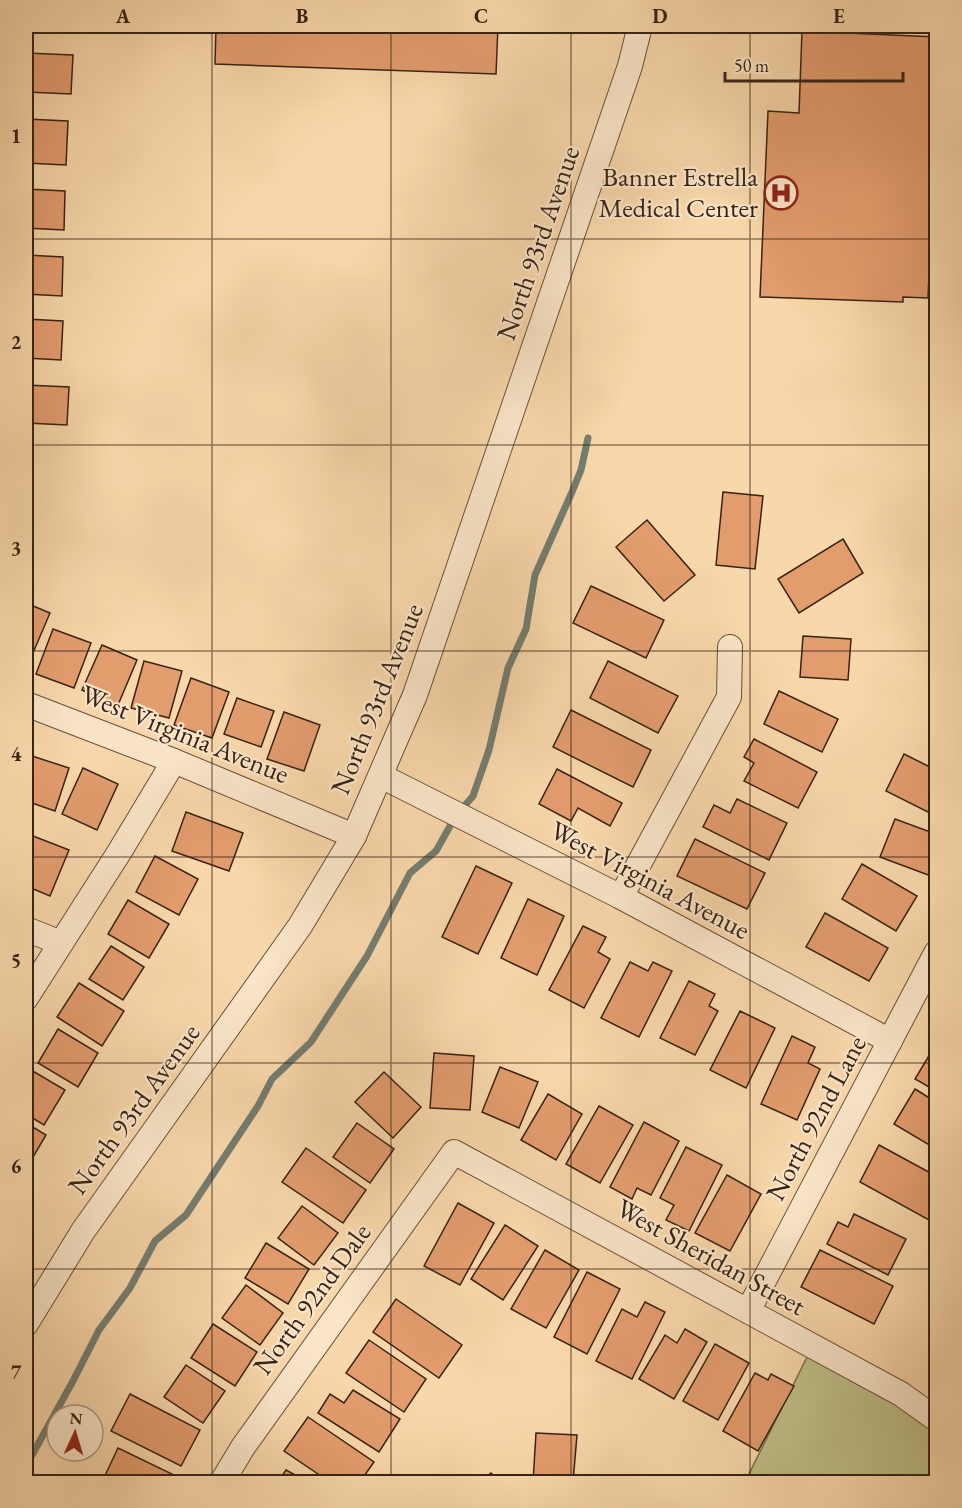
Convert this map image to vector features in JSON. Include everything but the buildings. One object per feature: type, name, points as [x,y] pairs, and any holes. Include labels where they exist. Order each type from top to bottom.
[{"type":"street","name":"North 93rd Avenue","points":[[26,1324],[83,1231],[300,926],[354,836],[415,695],[630,66],[640,26]]},
{"type":"street","points":[[621,897],[729,697],[730,647]]},
{"type":"street","name":"West Virginia Avenue","points":[[26,704],[174,761],[354,836]]},
{"type":"street","points":[[26,998],[174,761]]},
{"type":"street","name":"West Virginia Avenue","points":[[381,776],[621,897],[890,1041]]},
{"type":"street","points":[[26,929],[62,943]]},
{"type":"street","name":"North 92nd Lane","points":[[748,1311],[936,953]]},
{"type":"street","name":"West Sheridan Street","points":[[454,1152],[901,1394],[936,1419]]},
{"type":"street","name":"North 92nd Dale","points":[[222,1482],[243,1447],[454,1152]]},
{"type":"shaded area","points":[[812,1347],[936,1419],[936,1482],[745,1482]]},
{"type":"waterway","points":[[461,810],[473,796],[489,750],[508,668],[526,629],[535,575],[581,470],[588,438]]},
{"type":"waterway","points":[[26,1466],[99,1330],[130,1288],[155,1241],[186,1215],[258,1106],[272,1079],[311,1042],[367,956],[410,873],[436,851],[454,819]]},
{"type":"place","name":"Banner Estrella Medical Center","points":[[781,193]]}]
